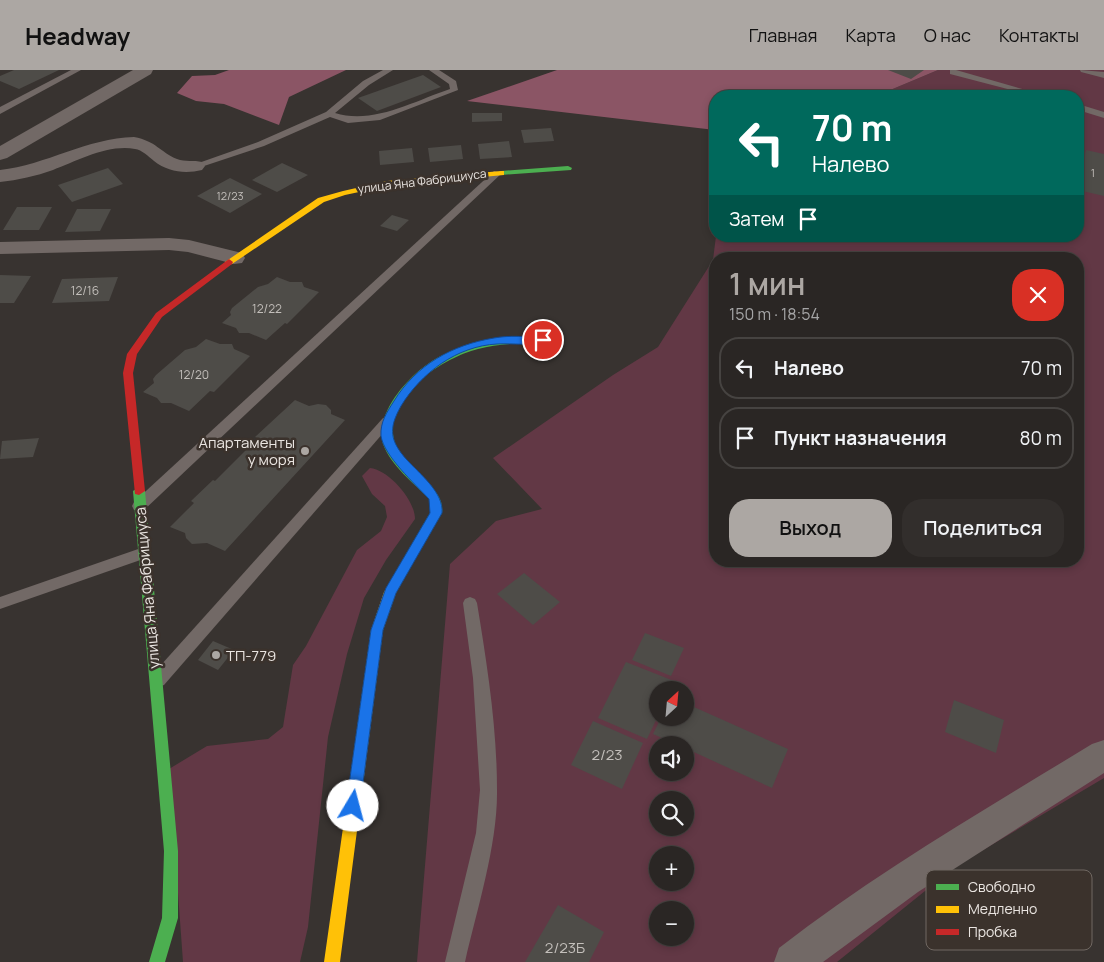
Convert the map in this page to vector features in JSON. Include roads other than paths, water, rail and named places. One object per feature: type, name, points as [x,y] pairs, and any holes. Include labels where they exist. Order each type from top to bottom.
[{"type":"street","points":[[0,154],[144,70]]},
{"type":"street","points":[[0,176],[20,173],[108,145],[132,142],[153,149],[174,164],[195,166]]},
{"type":"street","name":"улица Яна Фабрициуса","points":[[157,962],[170,918],[171,851],[128,372],[132,354],[159,315],[234,258],[321,200],[369,186],[568,168]]},
{"type":"street","points":[[0,248],[169,244],[189,246],[234,258]]},
{"type":"street","points":[[332,962],[377,630],[390,592],[436,513],[437,506],[434,497],[391,449],[387,436],[388,419],[408,387],[434,362],[462,349],[495,341],[543,340]]},
{"type":"street","points":[[793,962],[821,938],[977,833],[1104,755]]},
{"type":"lane","points":[[0,111],[77,70]]},
{"type":"lane","points":[[195,166],[262,144],[329,114],[366,83],[389,70]]},
{"type":"lane","points":[[329,114],[348,120],[380,117],[454,90],[452,83],[434,70]]},
{"type":"lane","points":[[1084,70],[1104,75]]},
{"type":"lane","points":[[953,72],[999,79],[1027,90]]},
{"type":"lane","points":[[1084,109],[1104,115]]},
{"type":"lane","points":[[140,506],[497,173]]},
{"type":"lane","points":[[156,683],[388,419]]},
{"type":"lane","points":[[0,603],[144,553]]},
{"type":"lane","points":[[455,962],[485,832],[489,790],[481,678],[470,603]]},
{"type":"place","name":"Апартаменты у моря","points":[[305,451]]},
{"type":"place","name":"ТП-779","points":[[216,655]]}]
